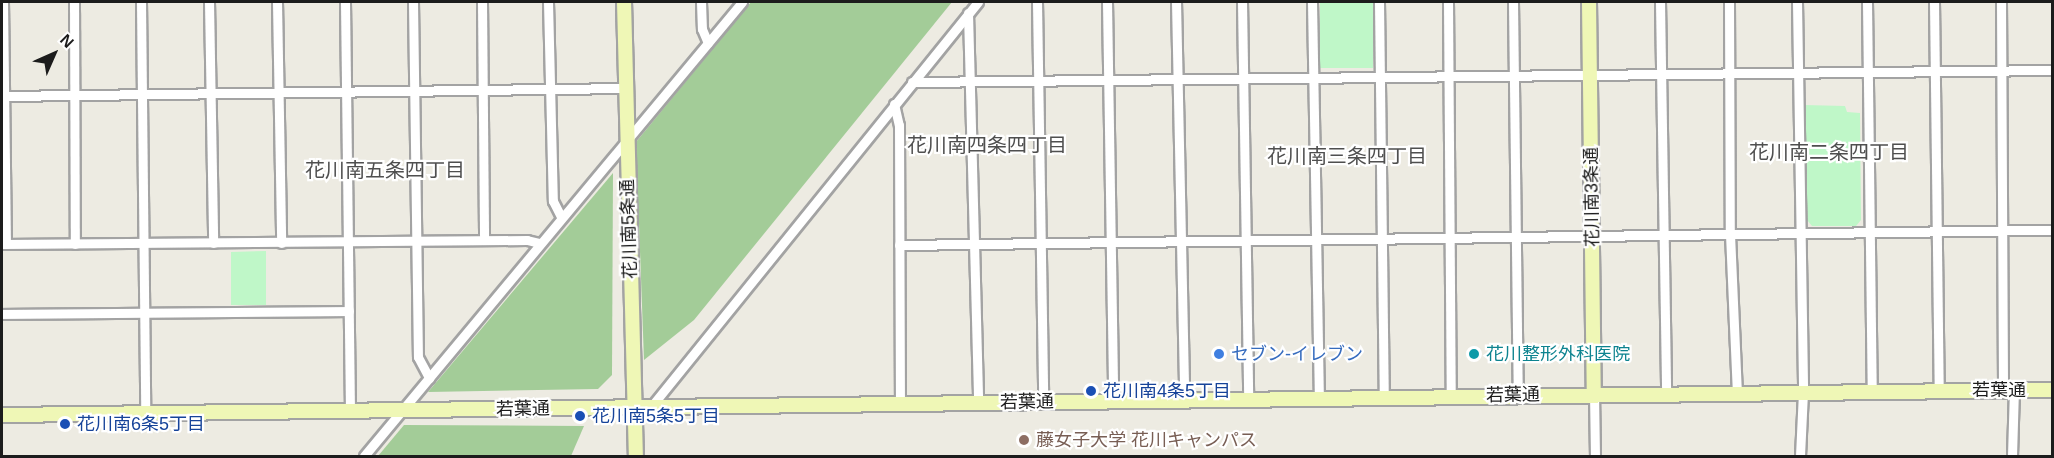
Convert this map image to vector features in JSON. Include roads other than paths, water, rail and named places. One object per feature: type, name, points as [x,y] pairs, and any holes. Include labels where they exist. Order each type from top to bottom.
[{"type":"street","points":[[3,2],[4,244],[484,240],[538,243]]},
{"type":"street","points":[[74,2],[77,95],[75,244]]},
{"type":"street","points":[[141,2],[145,414]]},
{"type":"street","points":[[209,2],[213,243]]},
{"type":"street","points":[[277,2],[282,243]]},
{"type":"street","points":[[345,2],[350,411]]},
{"type":"street","points":[[413,2],[418,357],[429,378]]},
{"type":"street","points":[[482,2],[484,240]]},
{"type":"street","points":[[548,2],[553,201],[561,217]]},
{"type":"street","name":"花川南5条通","points":[[624,2],[636,456]]},
{"type":"street","points":[[701,2],[702,29],[708,43]]},
{"type":"street","points":[[364,456],[538,243],[626,143],[742,2]]},
{"type":"street","points":[[650,408],[978,2]]},
{"type":"street","points":[[1037,2],[1043,402]]},
{"type":"street","points":[[1107,2],[1113,401]]},
{"type":"street","points":[[1176,2],[1178,241],[1184,400]]},
{"type":"street","points":[[1242,2],[1248,399]]},
{"type":"street","points":[[1312,2],[1313,239],[1319,398]]},
{"type":"street","points":[[1380,2],[1384,397]]},
{"type":"street","points":[[1448,2],[1451,396]]},
{"type":"street","points":[[1513,2],[1518,237],[1518,395]]},
{"type":"street","name":"花川南3条通","points":[[1589,2],[1594,393]]},
{"type":"street","points":[[1660,2],[1666,393]]},
{"type":"street","points":[[1729,2],[1732,74],[1731,234],[1737,393]]},
{"type":"street","points":[[1797,2],[1803,392],[1800,456]]},
{"type":"street","points":[[1867,2],[1872,391]]},
{"type":"street","points":[[1934,2],[1939,390]]},
{"type":"street","points":[[2001,2],[2008,390],[2012,456]]},
{"type":"street","points":[[968,13],[972,244],[978,403]]},
{"type":"street","points":[[912,82],[2052,70]]},
{"type":"street","points":[[4,96],[626,88]]},
{"type":"street","points":[[894,104],[898,125],[900,404]]},
{"type":"street","points":[[899,245],[2052,230]]},
{"type":"street","points":[[2,314],[349,311]]},
{"type":"street","name":"若葉通","points":[[2,415],[650,408],[1594,393],[2052,390]]},
{"type":"street","points":[[1594,393],[1595,456]]},
{"type":"place","name":"セブン-イレブン","points":[[1219,354]]},
{"type":"place","name":"花川整形外科医院","points":[[1474,354]]},
{"type":"place","name":"花川南4条5丁目","points":[[1091,391]]},
{"type":"place","name":"花川南5条5丁目","points":[[580,416]]},
{"type":"place","name":"花川南6条5丁目","points":[[65,424]]},
{"type":"place","name":"藤女子大学 花川キャンパス","points":[[1024,440]]},
{"type":"district","name":"花川南四条四丁目","points":[[987,145]]},
{"type":"district","name":"花川南二条四丁目","points":[[1829,152]]},
{"type":"district","name":"花川南三条四丁目","points":[[1347,156]]},
{"type":"district","name":"花川南五条四丁目","points":[[385,170]]}]
